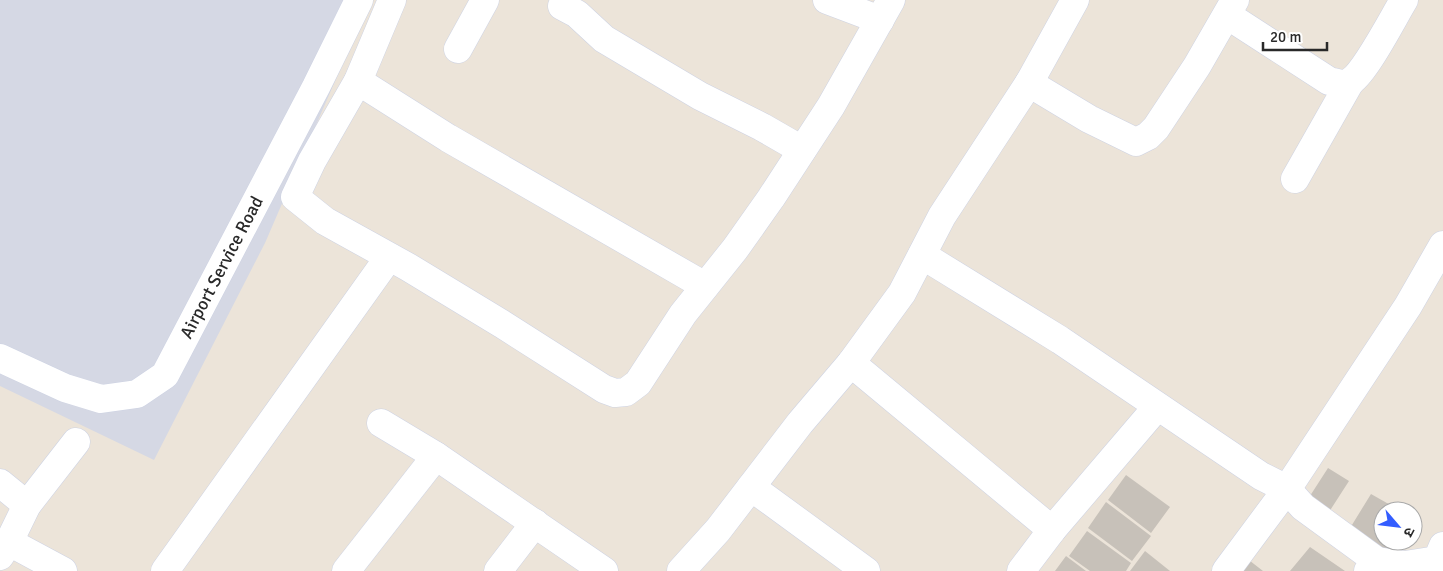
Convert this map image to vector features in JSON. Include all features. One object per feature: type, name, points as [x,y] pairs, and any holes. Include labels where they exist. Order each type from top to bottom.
[{"type":"street","name":"Airport Service Road","points":[[0,358],[65,388],[101,398],[137,394],[165,375],[316,87],[359,0]]},
{"type":"street","points":[[392,0],[358,81],[312,161],[295,197],[325,220],[502,324],[604,389],[615,393],[626,392],[638,383],[683,314],[735,248],[771,198],[831,106],[885,10],[827,0]]},
{"type":"street","points":[[458,49],[485,0]]},
{"type":"street","points":[[681,571],[718,530],[800,423],[851,363],[902,294],[942,216],[1029,83],[1075,0]]},
{"type":"street","points":[[1295,179],[1350,82],[1362,71],[1404,0]]},
{"type":"street","points":[[562,6],[578,14],[604,39],[700,96],[762,127],[802,150]]},
{"type":"street","points":[[1029,83],[1089,119],[1136,142],[1148,136],[1156,128],[1197,66],[1231,8],[1329,81],[1340,84],[1350,82]]},
{"type":"street","points":[[358,81],[448,138],[705,286]]},
{"type":"street","points":[[1226,571],[1287,489],[1408,306],[1443,244]]},
{"type":"street","points":[[922,255],[1060,340],[1261,476],[1287,489],[1303,507],[1373,566],[1404,565],[1441,558]]},
{"type":"street","points":[[165,571],[390,257]]},
{"type":"street","points":[[851,363],[1052,530]]},
{"type":"street","points":[[1021,571],[1052,530],[1157,407]]},
{"type":"street","points":[[381,423],[436,456],[604,571]]},
{"type":"street","points":[[63,571],[5,549],[27,506],[76,442]]},
{"type":"street","points":[[346,571],[436,456]]},
{"type":"street","points":[[0,484],[27,506]]},
{"type":"street","points":[[751,487],[866,571]]},
{"type":"street","points":[[498,571],[535,523]]},
{"type":"shaded area","points":[[0,0],[373,0],[348,51],[265,243],[154,460],[0,386]]},
{"type":"building","points":[[1328,468],[1349,481],[1329,512],[1308,499]]},
{"type":"building","points":[[1126,475],[1170,507],[1151,533],[1108,500]]},
{"type":"building","points":[[1371,494],[1383,501],[1373,501],[1373,550],[1347,533]]},
{"type":"building","points":[[1106,502],[1151,536],[1132,561],[1088,528]]},
{"type":"building","points":[[1087,531],[1131,563],[1126,571],[1090,571],[1069,556]]},
{"type":"building","points":[[1310,547],[1345,571],[1290,571]]},
{"type":"building","points":[[1145,551],[1170,571],[1130,571]]},
{"type":"building","points":[[1374,551],[1385,551],[1382,556]]},
{"type":"building","points":[[1066,556],[1086,571],[1055,571]]},
{"type":"building","points":[[1245,557],[1263,571],[1234,571]]}]
